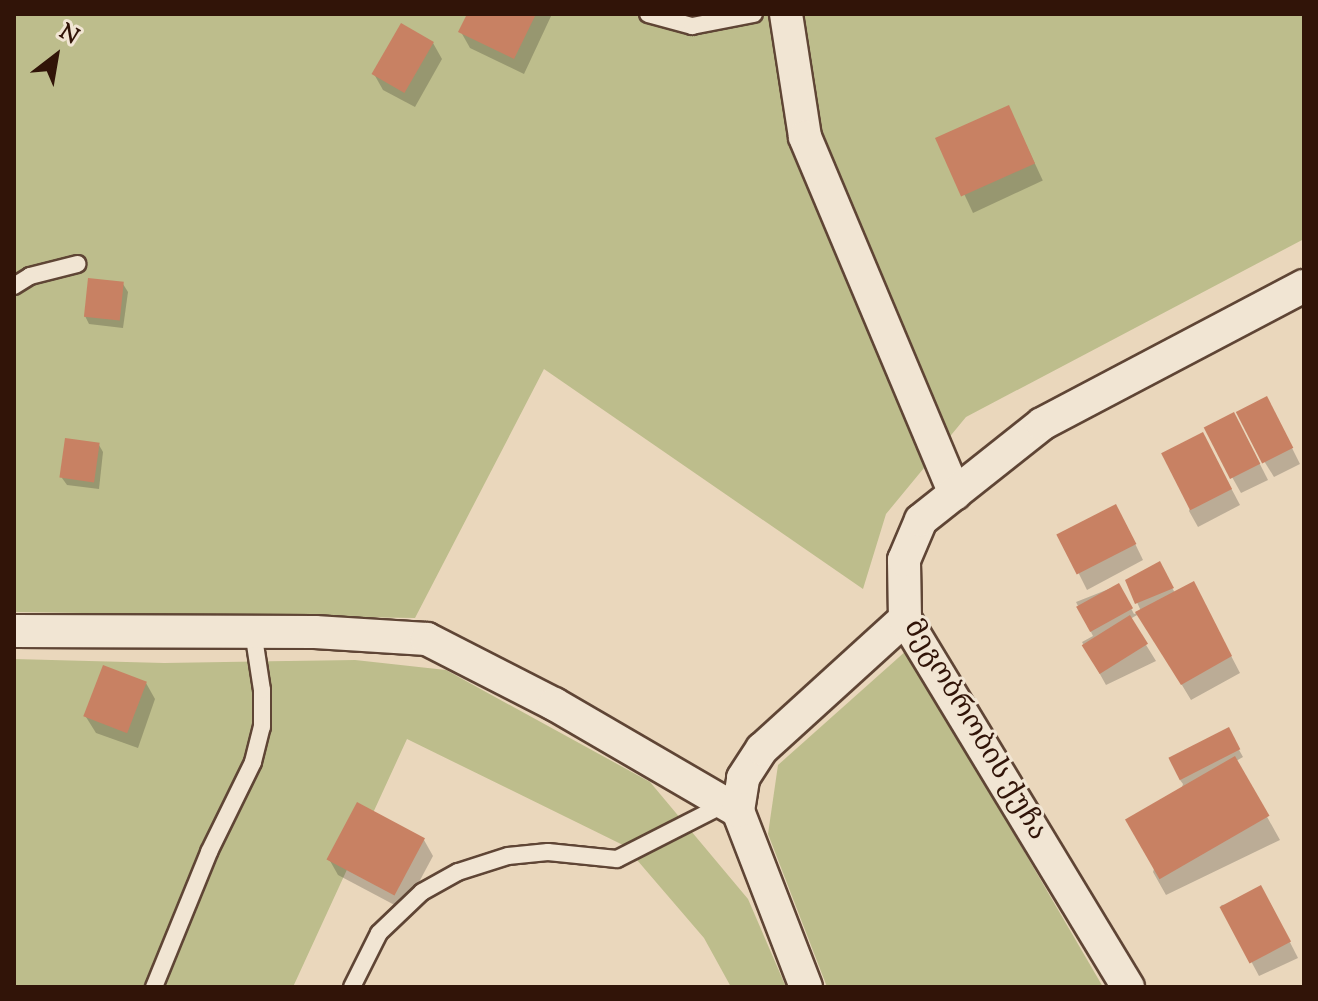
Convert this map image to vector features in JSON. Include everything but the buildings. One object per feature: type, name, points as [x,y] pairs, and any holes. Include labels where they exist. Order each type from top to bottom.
[{"type":"street","points":[[786,14],[805,137],[955,494]]},
{"type":"street","name":"მეგობრობის ქუჩა","points":[[1128,987],[905,619],[904,560],[921,520],[1042,424],[1304,286]]},
{"type":"street","points":[[732,808],[743,778],[762,749],[905,619]]},
{"type":"street","points":[[14,631],[253,631],[427,639],[554,704],[732,808],[806,987]]},
{"type":"lane","points":[[648,14],[692,26],[754,14]]},
{"type":"lane","points":[[14,286],[40,273],[77,264]]},
{"type":"lane","points":[[154,987],[209,852],[253,762],[262,727],[262,690],[253,631]]},
{"type":"lane","points":[[352,987],[379,933],[422,892],[458,872],[508,856],[548,852],[617,859],[732,808]]},
{"type":"green space","points":[[14,14],[1304,14],[1304,239],[966,417],[886,514],[863,589],[544,369],[415,618],[14,612]]},
{"type":"green space","points":[[907,650],[1103,987],[827,987],[768,834],[778,765]]},
{"type":"green space","points":[[14,659],[164,663],[355,660],[446,670],[650,782],[748,899],[786,987],[731,987],[704,938],[625,846],[407,739],[293,987],[14,987]]}]
